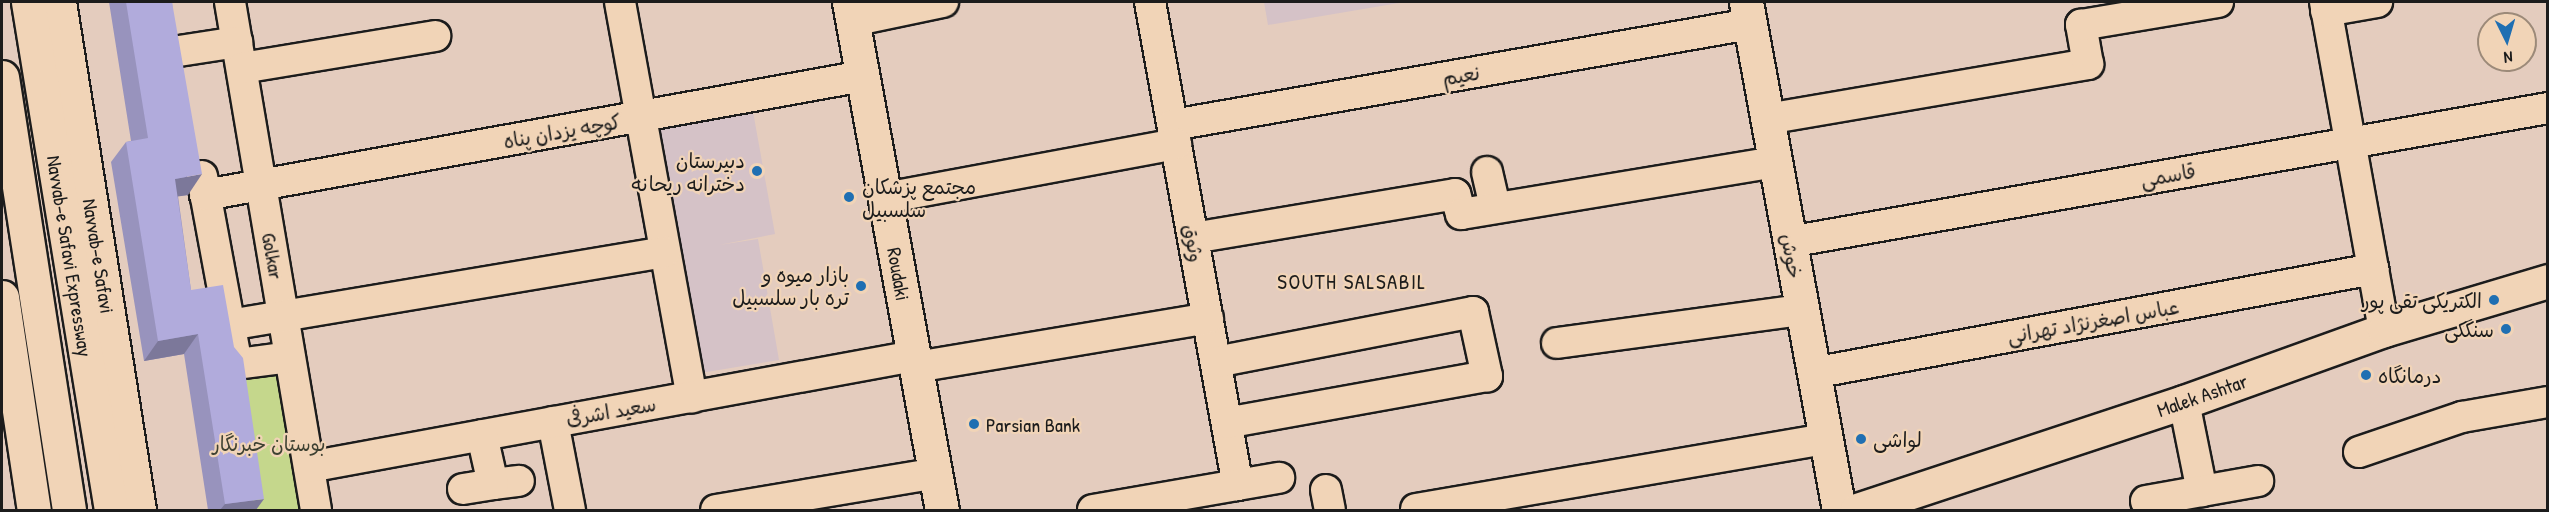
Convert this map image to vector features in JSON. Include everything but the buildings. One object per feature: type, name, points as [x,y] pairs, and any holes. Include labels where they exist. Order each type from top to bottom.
[{"type":"main road","name":"Navvab-e Safavi Expressway","points":[[28,2],[111,510]]},
{"type":"main road","name":"Navvab-e Safavi","points":[[59,2],[139,510]]},
{"type":"main road","name":"Roudaki","points":[[850,11],[942,510]]},
{"type":"main road","name":"خوش","points":[[1748,13],[1839,510]]},
{"type":"main road","name":"Navvab-e Safavi Expressway","points":[[2,77],[69,510]]},
{"type":"main road","name":"Malek Ashtar","points":[[1857,510],[2184,402],[2384,330],[2547,281]]},
{"type":"main road","points":[[2,297],[34,510]]},
{"type":"street","name":"Golkar","points":[[230,2],[316,510]]},
{"type":"street","points":[[620,2],[692,396]]},
{"type":"street","points":[[850,11],[943,2]]},
{"type":"street","name":"وثوق","points":[[1150,2],[1238,485]]},
{"type":"street","points":[[1767,119],[2088,64],[2081,25],[2218,2]]},
{"type":"street","points":[[2377,2],[2325,6],[2384,330]]},
{"type":"street","name":"نعیم","points":[[885,198],[1748,13]]},
{"type":"street","points":[[173,21],[185,84]]},
{"type":"street","points":[[178,51],[239,55],[435,36]]},
{"type":"street","name":"کوچه یزدان پناه","points":[[205,195],[863,76]]},
{"type":"street","name":"قاسمی","points":[[1790,242],[2547,108]]},
{"type":"street","points":[[197,151],[237,364],[290,357]]},
{"type":"street","points":[[1193,238],[1455,194],[1461,214],[1572,193],[1775,162]]},
{"type":"street","points":[[1487,172],[1495,207]]},
{"type":"street","points":[[230,325],[666,252]]},
{"type":"street","name":"عباس اصغرنژاد تهرانی","points":[[1813,373],[2373,269]]},
{"type":"street","points":[[1557,343],[1802,310]]},
{"type":"street","points":[[1215,362],[1473,312],[1487,376],[1227,423]]},
{"type":"street","name":"سعید اشرفی","points":[[309,467],[692,396],[1208,318]]},
{"type":"street","points":[[2184,402],[2202,491]]},
{"type":"street","points":[[2359,452],[2462,417],[2547,402]]},
{"type":"street","points":[[553,422],[570,510]]},
{"type":"street","points":[[463,489],[506,482],[482,435]]},
{"type":"street","points":[[1416,509],[1825,439]]},
{"type":"street","points":[[716,510],[936,473]]},
{"type":"street","points":[[1093,510],[1279,478]]},
{"type":"street","points":[[2146,501],[2258,481]]},
{"type":"shaded area","points":[[1264,2],[1405,2],[1268,25]]},
{"type":"shaded area","points":[[752,106],[775,234],[719,245],[758,239],[779,360],[701,373],[657,124]]},
{"type":"green space","name":"بوستان خبرنگار","points":[[283,365],[305,510],[253,510],[239,372]]},
{"type":"place","name":"دبیرستان دخترانه ریحانه","points":[[757,171]]},
{"type":"place","name":"مجتمع پزشکان سلسبیل","points":[[849,197]]},
{"type":"place","name":"بازار میوه و تره بار سلسبیل","points":[[861,286]]},
{"type":"place","name":"الکتریکی تقی پور","points":[[2494,300]]},
{"type":"place","name":"سنگکی","points":[[2506,329]]},
{"type":"place","name":"درمانگاه","points":[[2366,375]]},
{"type":"place","name":"Parsian Bank","points":[[974,424]]},
{"type":"place","name":"لواشی","points":[[1861,439]]},
{"type":"district","name":"SOUTH SALSABIL","points":[[1352,282]]}]
